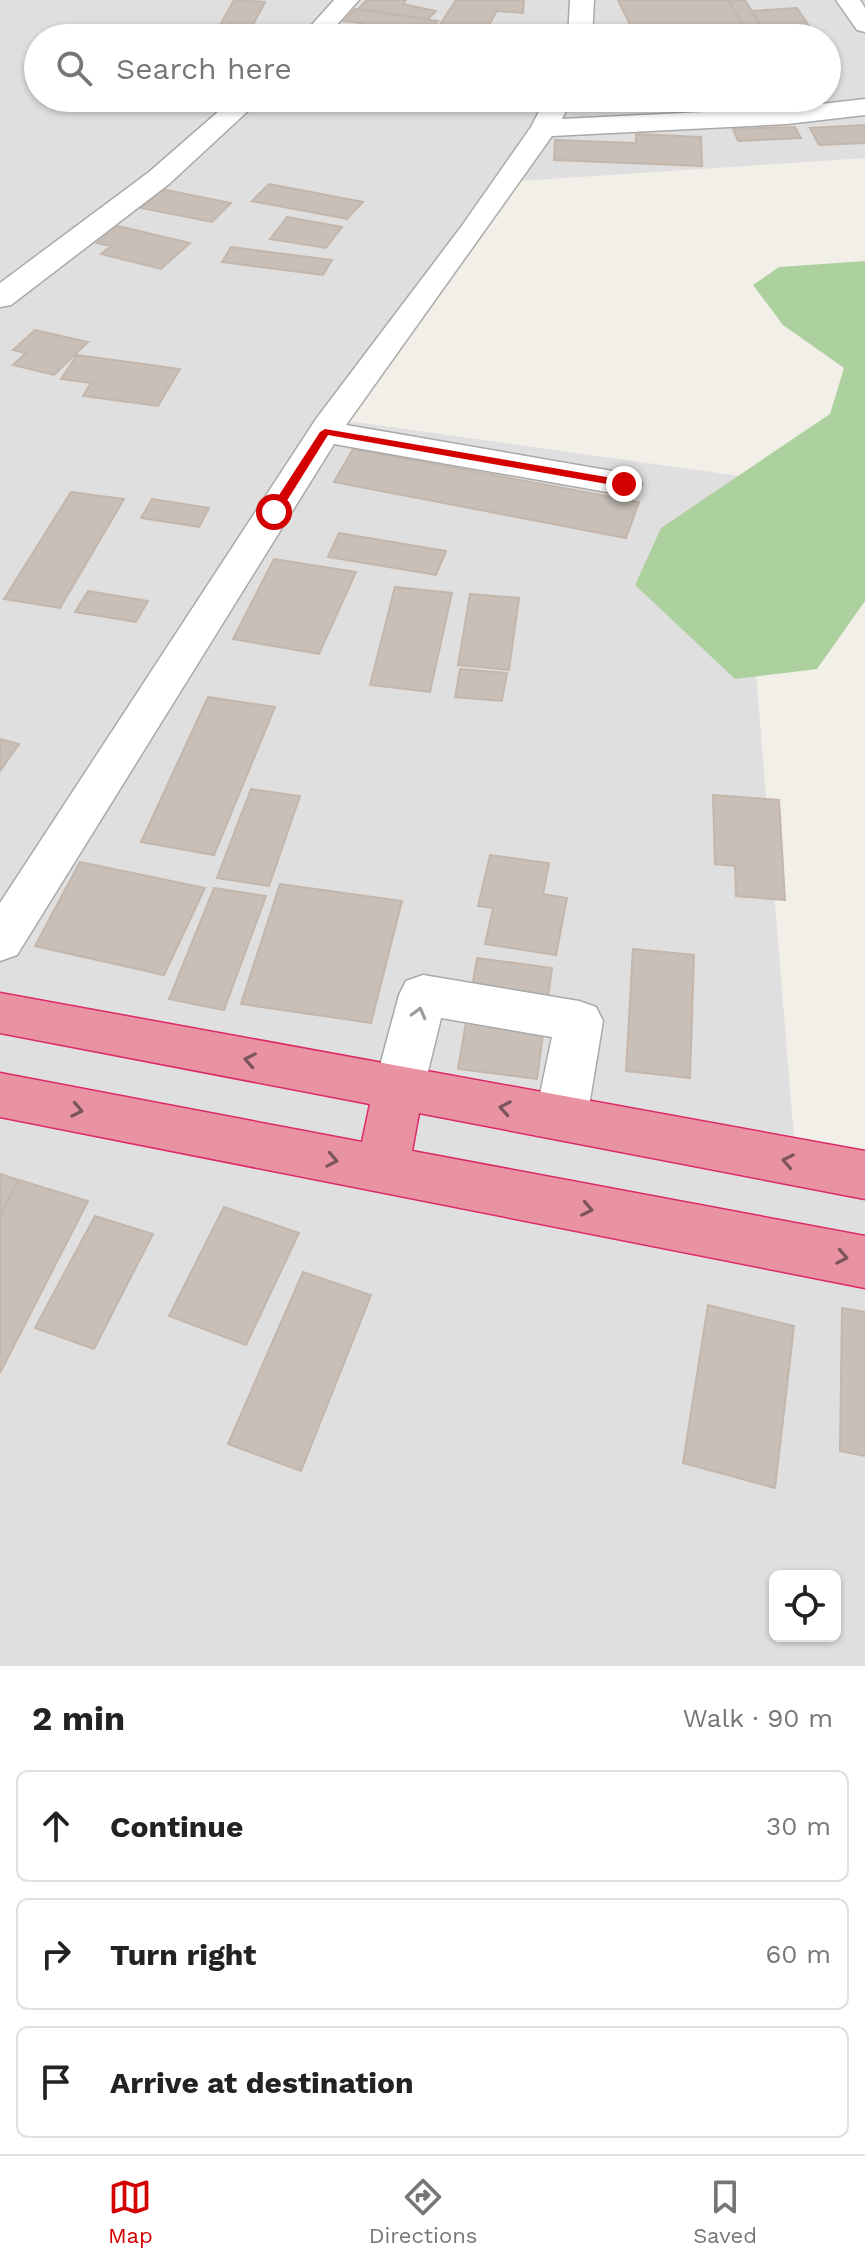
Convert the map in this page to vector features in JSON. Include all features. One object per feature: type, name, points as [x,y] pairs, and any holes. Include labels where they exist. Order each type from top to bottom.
[{"type":"highway","points":[[0,1013],[865,1175]]},
{"type":"highway","points":[[382,1170],[399,1088]]},
{"type":"highway","points":[[0,1095],[865,1262]]},
{"type":"street","points":[[325,24],[347,0]]},
{"type":"street","points":[[581,24],[582,0]]},
{"type":"street","points":[[848,0],[865,25]]},
{"type":"street","points":[[841,110],[865,107]]},
{"type":"street","points":[[0,298],[159,178],[233,112]]},
{"type":"street","points":[[0,942],[325,432],[552,113],[773,117],[819,112]]},
{"type":"street","points":[[325,432],[624,484]]},
{"type":"street","points":[[399,1088],[423,995],[579,1021],[561,1118]]},
{"type":"shaded area","points":[[0,0],[865,0],[865,158],[506,182],[334,419],[740,476],[796,1162],[865,1175],[865,1666],[0,1666]]},
{"type":"green space","points":[[865,261],[865,601],[817,669],[735,679],[635,585],[661,528],[830,414],[844,368],[783,325],[753,285],[779,267]]},
{"type":"building","points":[[234,0],[265,2],[253,24],[221,24]]},
{"type":"building","points":[[367,0],[406,0],[403,4],[436,11],[428,19],[358,9]]},
{"type":"building","points":[[456,0],[524,0],[523,13],[497,11],[490,24],[440,24]]},
{"type":"building","points":[[618,0],[728,0],[742,24],[630,24]]},
{"type":"building","points":[[728,0],[745,0],[760,24],[742,24]]},
{"type":"building","points":[[797,8],[808,24],[759,24],[751,11]]},
{"type":"building","points":[[355,9],[438,21],[435,24],[361,24],[344,21]]},
{"type":"building","points":[[865,125],[865,143],[819,145],[810,128]]},
{"type":"building","points":[[795,127],[801,138],[738,141],[733,129]]},
{"type":"building","points":[[636,134],[701,137],[702,166],[554,160],[555,140],[636,143]]},
{"type":"building","points":[[269,184],[363,202],[347,219],[252,201]]},
{"type":"building","points":[[161,189],[231,203],[212,222],[141,208]]},
{"type":"building","points":[[287,217],[342,227],[326,248],[270,239]]},
{"type":"building","points":[[118,226],[190,243],[161,269],[101,254],[111,246],[97,243]]},
{"type":"building","points":[[231,247],[332,260],[323,275],[222,262]]},
{"type":"building","points":[[35,330],[88,342],[54,375],[13,365],[26,353],[13,350]]},
{"type":"building","points":[[77,355],[180,369],[158,406],[83,396],[91,383],[61,379]]},
{"type":"building","points":[[353,449],[639,502],[626,538],[334,482]]},
{"type":"building","points":[[71,492],[124,499],[60,608],[4,599]]},
{"type":"building","points":[[152,499],[209,508],[199,527],[141,518]]},
{"type":"building","points":[[339,533],[446,551],[436,575],[328,557]]},
{"type":"building","points":[[274,559],[356,572],[319,654],[233,639]]},
{"type":"building","points":[[395,587],[452,593],[430,692],[370,685]]},
{"type":"building","points":[[88,591],[148,601],[136,622],[75,612]]},
{"type":"building","points":[[470,594],[519,598],[509,670],[458,665]]},
{"type":"building","points":[[460,669],[507,673],[502,701],[455,697]]},
{"type":"building","points":[[208,697],[275,707],[214,855],[141,842]]},
{"type":"building","points":[[0,739],[19,744],[0,771]]},
{"type":"building","points":[[251,789],[300,796],[269,886],[217,878]]},
{"type":"building","points":[[713,795],[779,800],[785,900],[736,896],[735,866],[715,864]]},
{"type":"building","points":[[490,855],[549,863],[543,894],[567,898],[556,955],[485,944],[493,908],[478,906]]},
{"type":"building","points":[[80,862],[205,888],[164,975],[35,946]]},
{"type":"building","points":[[280,884],[402,901],[371,1023],[241,1004]]},
{"type":"building","points":[[214,888],[266,896],[224,1010],[169,999]]},
{"type":"building","points":[[633,949],[694,955],[690,1078],[626,1071]]},
{"type":"building","points":[[477,958],[552,968],[537,1079],[458,1069]]},
{"type":"building","points":[[0,1174],[19,1180],[0,1215]]},
{"type":"building","points":[[19,1180],[88,1201],[0,1373],[0,1215]]},
{"type":"building","points":[[224,1207],[299,1233],[246,1345],[169,1316]]},
{"type":"building","points":[[95,1216],[153,1234],[94,1349],[35,1328]]},
{"type":"building","points":[[303,1272],[371,1295],[301,1471],[228,1444]]},
{"type":"building","points":[[708,1305],[794,1326],[775,1488],[683,1463]]},
{"type":"building","points":[[842,1308],[865,1312],[865,1456],[840,1451]]},
{"type":"route","points":[[274,512],[325,432],[624,484]]}]
